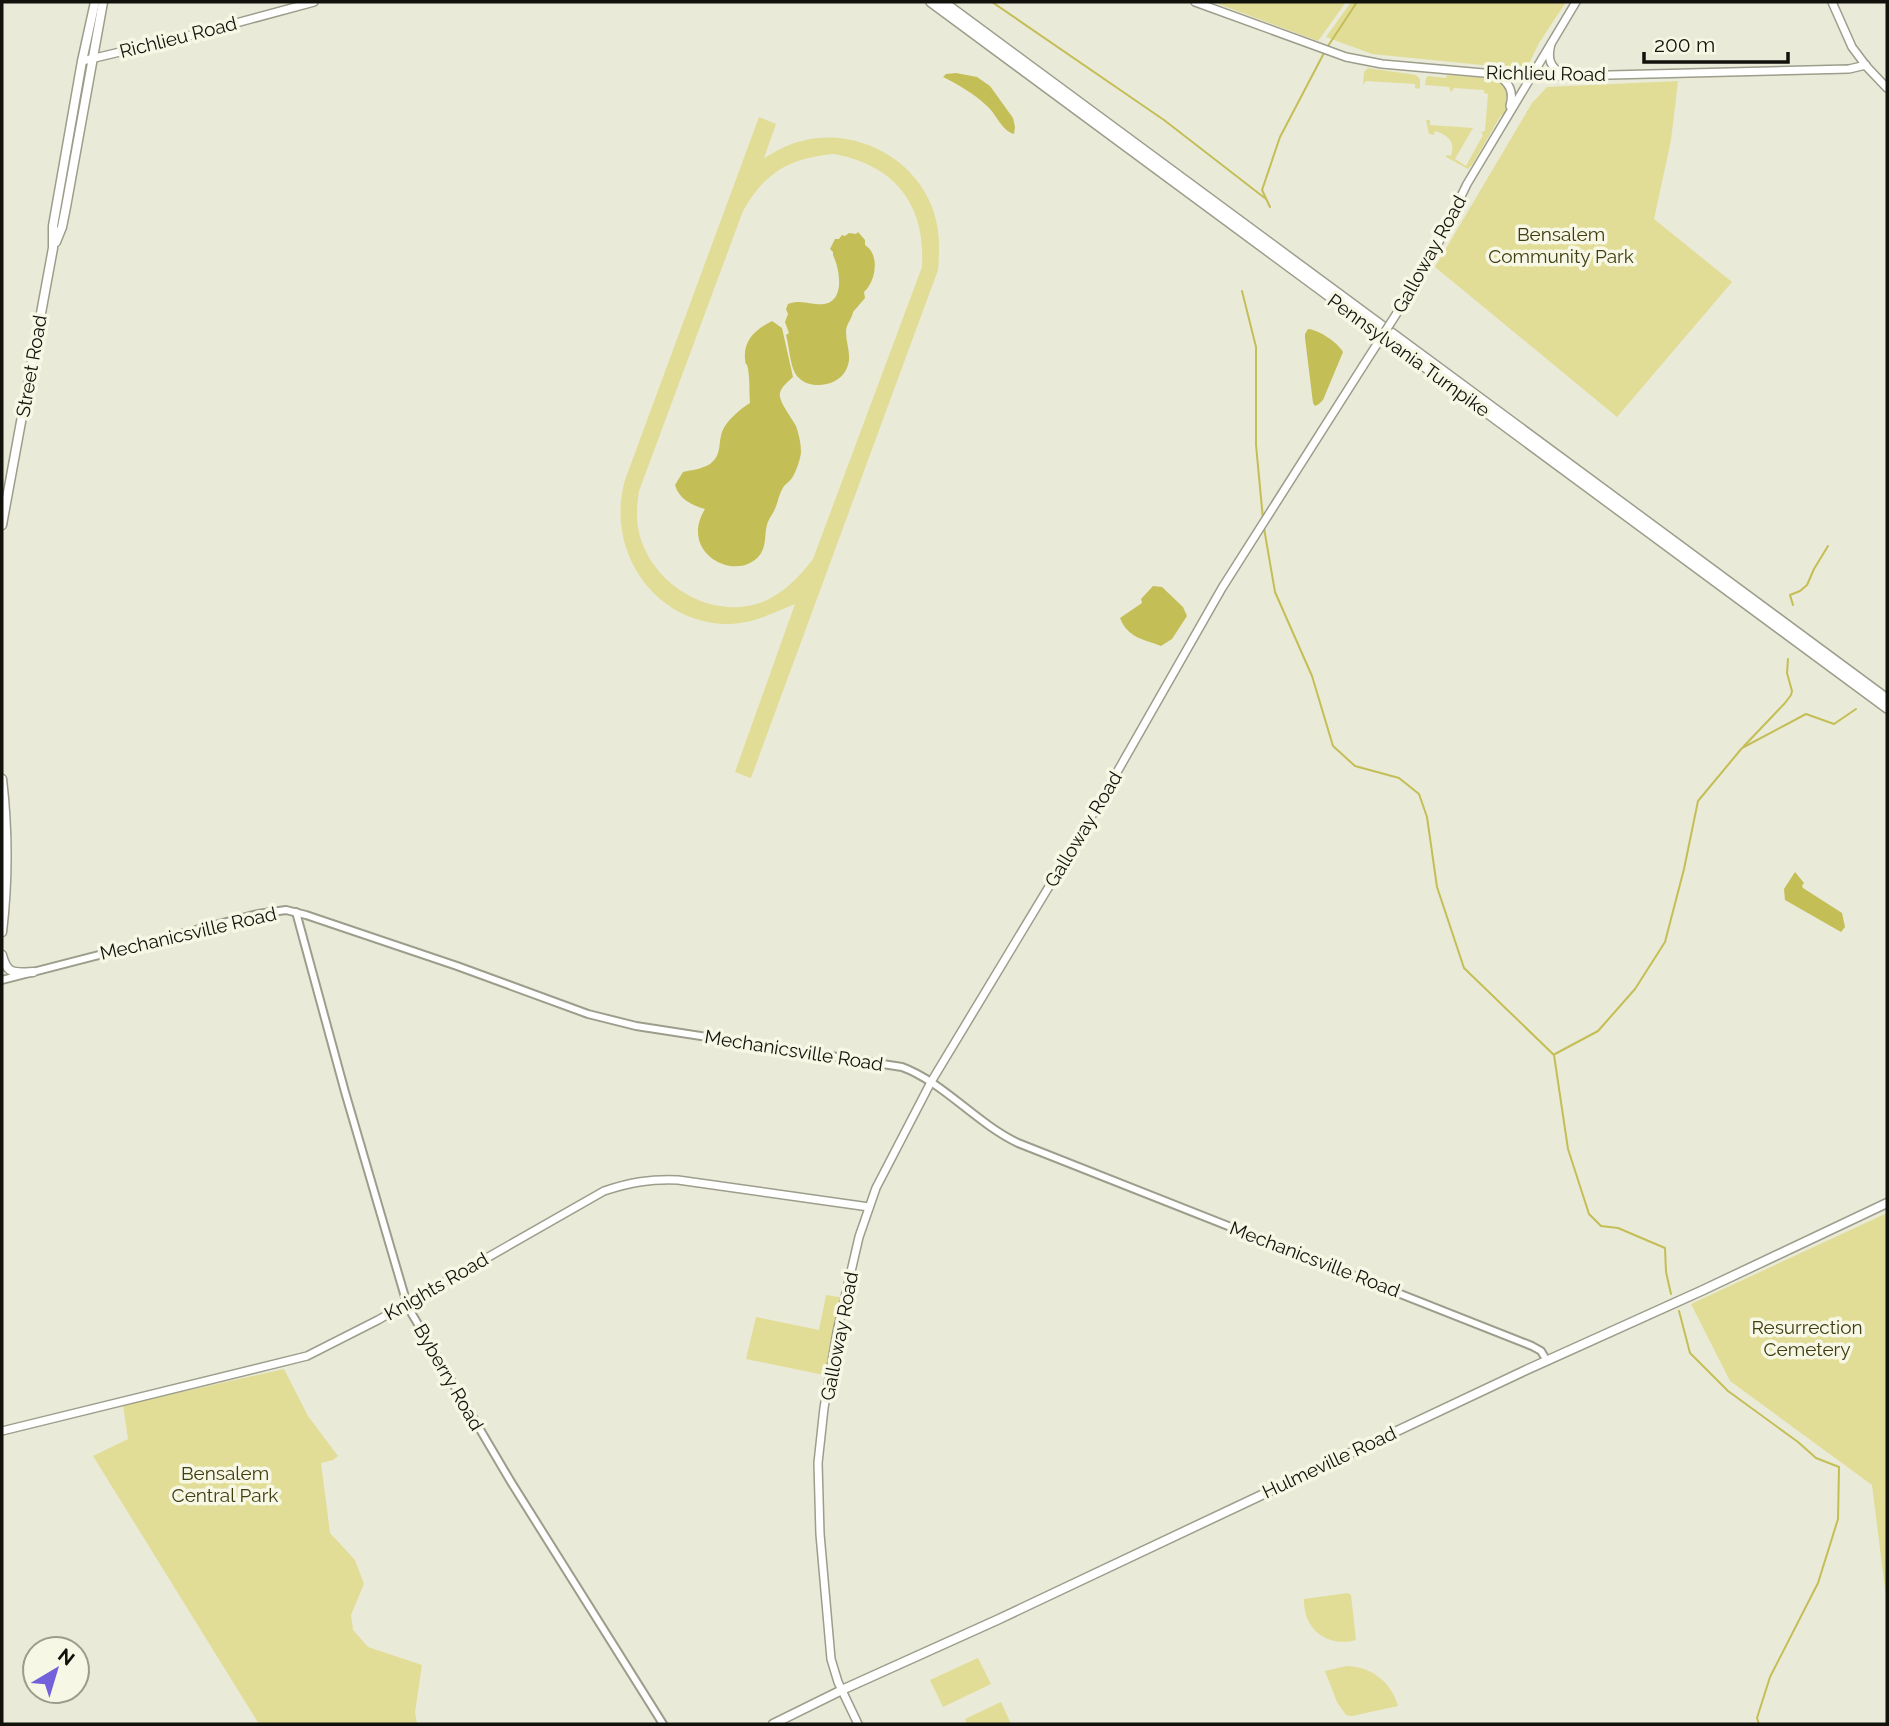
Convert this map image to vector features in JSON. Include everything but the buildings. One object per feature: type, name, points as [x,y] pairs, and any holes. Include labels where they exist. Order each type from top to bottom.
[{"type":"highway","name":"Pennsylvania Turnpike","points":[[931,2],[1887,708]]},
{"type":"highway","name":"Pennsylvania Turnpike","points":[[943,2],[1887,699]]},
{"type":"main road","name":"Street Road","points":[[61,207],[82,61],[95,2]]},
{"type":"main road","name":"Street Road","points":[[2,525],[53,248],[53,226],[72,178],[103,2]]},
{"type":"main road","name":"Richlieu Road","points":[[82,61],[314,2]]},
{"type":"main road","name":"Richlieu Road","points":[[1195,2],[1364,61],[1530,77],[1849,69],[1866,65]]},
{"type":"main road","name":"Galloway Road","points":[[858,1724],[833,1668],[829,1642],[820,1535],[818,1463],[837,1332],[857,1245],[876,1188],[931,1082],[1100,802],[1228,577],[1404,302],[1435,250],[1467,184],[1576,2]]},
{"type":"main road","points":[[1832,2],[1849,43],[1887,88]]},
{"type":"main road","points":[[1553,39],[1550,62],[1555,70],[1564,75]]},
{"type":"main road","points":[[1494,73],[1506,81],[1512,92],[1509,114]]},
{"type":"main road","points":[[66,159],[67,172],[72,178]]},
{"type":"main road","points":[[2,779],[6,821],[2,932]]},
{"type":"main road","points":[[2,955],[5,966],[11,971],[33,972]]},
{"type":"main road","name":"Knights Road","points":[[2,1431],[307,1356],[332,1345],[604,1191],[629,1182],[651,1179],[678,1180],[869,1207]]},
{"type":"main road","name":"Hulmeville Road","points":[[773,1724],[1887,1203]]},
{"type":"street","name":"Mechanicsville Road","points":[[2,980],[258,914],[281,910],[296,912],[406,948],[602,1019],[898,1066],[931,1082],[980,1120],[1018,1143],[1521,1341],[1539,1350],[1547,1361]]},
{"type":"street","name":"Byberry Road","points":[[296,912],[407,1303],[511,1482],[663,1724]]},
{"type":"green space","points":[[1213,2],[1346,2],[1318,41]]},
{"type":"green space","points":[[1351,2],[1566,2],[1539,43],[1527,68],[1372,54],[1326,37]]},
{"type":"green space","points":[[1368,68],[1416,75],[1420,79],[1420,87],[1415,88],[1415,84],[1366,81],[1363,85],[1364,72]]},
{"type":"green space","points":[[1447,75],[1498,79],[1508,87],[1509,102],[1506,112],[1504,116],[1501,115],[1468,169],[1446,157],[1451,156],[1452,143],[1435,131],[1434,135],[1429,134],[1426,120],[1430,120],[1430,125],[1473,128],[1455,159],[1466,166],[1483,135],[1481,132],[1485,131],[1488,94],[1484,93],[1484,90],[1454,88],[1451,92],[1449,87],[1425,85],[1428,76],[1446,78]]},
{"type":"green space","name":"Bensalem Community Park","points":[[1678,81],[1671,140],[1654,219],[1732,282],[1617,417],[1435,267],[1532,103],[1547,87]]},
{"type":"green space","points":[[759,117],[776,124],[764,158],[798,142],[838,138],[877,149],[895,159],[923,189],[932,207],[939,238],[938,270],[751,778],[735,772],[795,604],[755,620],[729,624],[702,621],[678,611],[658,597],[641,578],[629,556],[622,532],[621,506],[625,480]],"holes":[[[834,154],[855,159],[890,178],[912,207],[919,225],[922,267],[813,559],[792,583],[765,601],[724,607],[704,602],[668,581],[654,566],[644,548],[638,528],[639,491],[743,211],[751,198],[760,186],[780,169],[804,159]]]},
{"type":"green space","name":"Resurrection Cemetery","points":[[1887,1213],[1887,1605],[1872,1485],[1730,1381],[1691,1304]]},
{"type":"green space","points":[[826,1295],[845,1298],[829,1376],[746,1359],[756,1317],[819,1330]]},
{"type":"green space","name":"Bensalem Central Park","points":[[284,1369],[308,1416],[338,1456],[321,1463],[330,1533],[355,1560],[364,1584],[351,1615],[353,1630],[368,1647],[422,1665],[415,1712],[417,1724],[259,1724],[93,1456],[128,1439],[123,1405]]},
{"type":"green space","points":[[1348,1593],[1351,1595],[1356,1640],[1336,1641],[1319,1634],[1308,1619],[1304,1599]]},
{"type":"green space","points":[[978,1658],[991,1684],[943,1707],[930,1680]]},
{"type":"green space","points":[[1347,1666],[1365,1669],[1379,1677],[1391,1690],[1398,1706],[1346,1715],[1337,1702],[1325,1671]]},
{"type":"green space","points":[[1001,1702],[1011,1724],[967,1724],[965,1719]]},
{"type":"shaded area","points":[[956,73],[977,77],[990,86],[1013,118],[1014,134],[976,97],[943,77]]},
{"type":"shaded area","points":[[858,232],[873,255],[875,269],[864,292],[865,298],[853,312],[847,326],[848,365],[842,376],[829,384],[806,383],[795,373],[792,365],[786,335],[789,333],[785,322],[788,314],[786,309],[788,304],[799,302],[826,304],[837,295],[838,270],[830,249],[835,239]]},
{"type":"shaded area","points":[[772,321],[782,328],[793,377],[782,389],[780,396],[796,426],[801,453],[795,473],[782,489],[768,521],[762,552],[749,564],[725,565],[704,550],[699,539],[699,525],[705,509],[686,501],[675,485],[683,472],[704,467],[714,461],[724,428],[750,403],[746,346],[757,331]]},
{"type":"shaded area","points":[[1308,329],[1327,337],[1343,352],[1323,400],[1315,406],[1305,338]]},
{"type":"shaded area","points":[[1153,586],[1162,587],[1183,607],[1187,616],[1172,639],[1161,646],[1132,634],[1120,618],[1142,603],[1141,599]]},
{"type":"shaded area","points":[[1795,872],[1804,883],[1803,888],[1842,913],[1845,927],[1841,932],[1785,900],[1784,889]]},
{"type":"waterway","points":[[992,2],[1164,120],[1266,199]]},
{"type":"waterway","points":[[1328,46],[1357,2]]},
{"type":"waterway","points":[[1270,207],[1262,190],[1280,137],[1324,53]]},
{"type":"waterway","points":[[1242,291],[1256,347],[1256,445],[1263,519]]},
{"type":"waterway","points":[[1264,528],[1275,592],[1312,676],[1333,746],[1355,766],[1399,778],[1419,794],[1427,817],[1437,887],[1464,968],[1554,1055],[1568,1149],[1589,1214],[1601,1226],[1618,1228],[1665,1248],[1666,1272],[1671,1294]]},
{"type":"waterway","points":[[1793,605],[1790,595],[1807,585],[1828,546]]},
{"type":"waterway","points":[[1744,746],[1791,695],[1787,673],[1788,659]]},
{"type":"waterway","points":[[1555,1054],[1598,1031],[1635,989],[1665,942],[1698,801],[1742,748],[1806,714],[1834,724],[1856,709]]},
{"type":"waterway","points":[[1679,1311],[1690,1353],[1728,1391],[1816,1458],[1839,1467],[1838,1519],[1818,1583],[1770,1677],[1757,1718],[1759,1724]]}]
